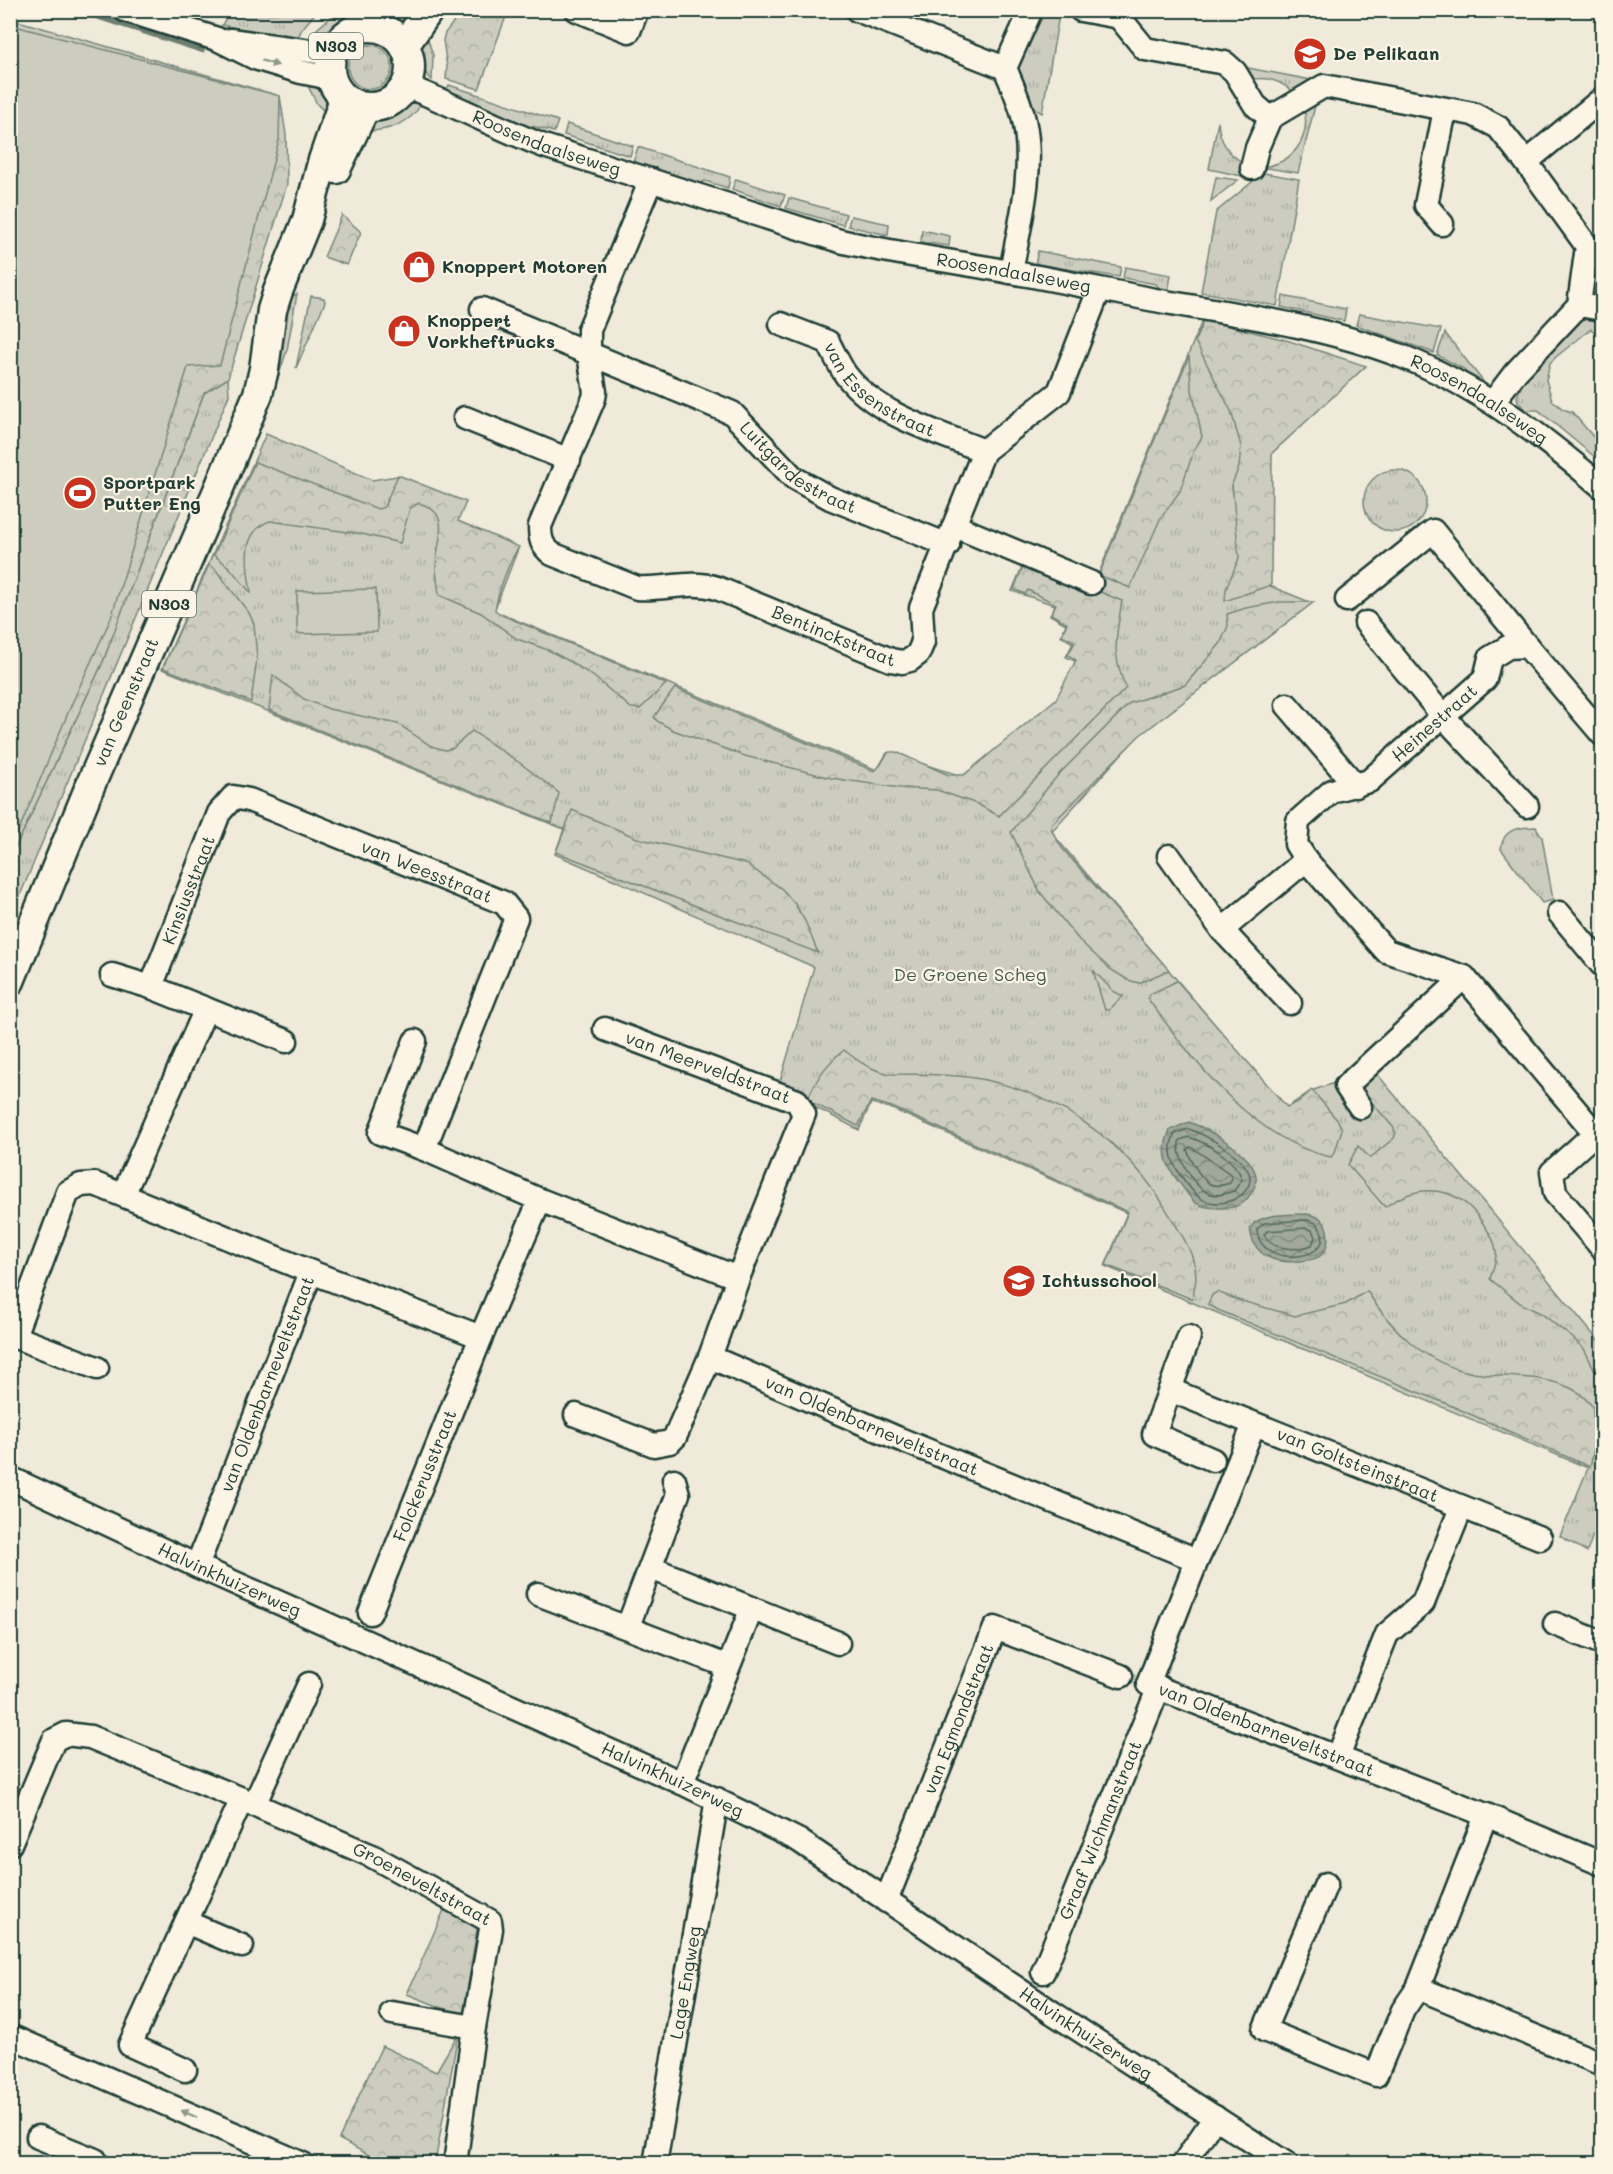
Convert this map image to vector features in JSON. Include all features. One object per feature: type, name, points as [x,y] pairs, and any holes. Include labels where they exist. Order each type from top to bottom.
[{"type":"main road","points":[[343,85],[373,108],[388,103],[401,94],[410,73],[410,64],[397,29],[429,10]]},
{"type":"main road","name":"N303","points":[[343,85],[340,40],[352,31],[367,27],[397,29]]},
{"type":"main road","name":"van Geenstraat","points":[[10,981],[90,786],[258,394],[264,369],[272,310],[284,274],[307,220],[343,85]]},
{"type":"street","points":[[125,10],[217,39],[343,85]]},
{"type":"street","points":[[577,10],[629,31],[637,10]]},
{"type":"street","points":[[857,10],[1005,68],[1021,105],[1028,152],[1028,174],[1011,272]]},
{"type":"street","points":[[1005,68],[1031,10]]},
{"type":"street","points":[[1081,10],[1119,17],[1145,49],[1225,63],[1235,72],[1255,105],[1270,118]]},
{"type":"street","name":"Roosendaalseweg","points":[[406,86],[504,131],[840,241],[1277,322],[1329,334],[1401,356],[1493,402],[1551,443],[1602,487]]},
{"type":"street","points":[[1252,168],[1257,148],[1270,118],[1324,86],[1473,114],[1498,127],[1587,246],[1579,304],[1515,373],[1493,402]]},
{"type":"street","points":[[1526,162],[1602,99]]},
{"type":"street","points":[[1442,224],[1426,205],[1445,110]]},
{"type":"street","name":"Bentinckstraat","points":[[651,180],[589,330],[594,398],[540,526],[543,547],[552,554],[637,588],[648,589],[701,583],[717,588],[891,660],[902,662],[918,654],[923,642],[921,608],[984,451]]},
{"type":"street","points":[[984,451],[1059,392],[1099,290]]},
{"type":"street","points":[[1579,304],[1602,309]]},
{"type":"street","name":"Luitgardestraat","points":[[482,309],[732,412],[794,478],[830,498],[952,535],[1091,582]]},
{"type":"street","name":"van Essenstraat","points":[[781,324],[828,342],[845,374],[863,394],[888,411],[984,451]]},
{"type":"street","points":[[465,418],[569,460]]},
{"type":"street","points":[[1347,600],[1433,531],[1602,734]]},
{"type":"street","points":[[1366,623],[1443,716],[1527,806]]},
{"type":"street","name":"Heinestraat","points":[[1464,977],[1386,951],[1306,860],[1296,844],[1298,821],[1332,791],[1370,781],[1485,679],[1490,658],[1508,647],[1527,646]]},
{"type":"street","points":[[1287,705],[1356,786]]},
{"type":"street","name":"Kinsiusstraat","points":[[152,987],[219,813],[232,797]]},
{"type":"street","name":"van Weesstraat","points":[[232,797],[249,800],[504,903],[516,918],[424,1149]]},
{"type":"street","points":[[1169,856],[1222,930],[1290,1003]]},
{"type":"street","points":[[1222,930],[1306,860]]},
{"type":"street","points":[[1559,913],[1602,965]]},
{"type":"street","points":[[112,975],[152,987],[286,1041]]},
{"type":"street","points":[[1360,1107],[1346,1086],[1464,977],[1599,1130],[1552,1172],[1555,1193],[1602,1248]]},
{"type":"street","points":[[123,1195],[206,1010]]},
{"type":"street","name":"van Meerveldstraat","points":[[605,1029],[797,1101],[804,1114],[738,1278]]},
{"type":"street","points":[[415,1041],[380,1133],[424,1149],[540,1200],[738,1278],[710,1357],[675,1437],[670,1442],[668,1461],[678,1494],[628,1626]]},
{"type":"street","points":[[97,1368],[12,1335],[68,1192],[81,1185],[95,1184],[311,1272]]},
{"type":"street","points":[[481,1336],[540,1200]]},
{"type":"street","name":"van Oldenbarneveltstraat","points":[[197,1566],[311,1272],[481,1336]]},
{"type":"street","name":"Folckerusstraat","points":[[370,1613],[481,1336]]},
{"type":"street","points":[[1189,1337],[1154,1434],[1213,1460]]},
{"type":"street","name":"van Oldenbarneveltstraat","points":[[710,1357],[897,1438],[1197,1560],[1148,1684],[1486,1815],[1602,1864]]},
{"type":"street","name":"van Goltsteinstraat","points":[[1170,1390],[1540,1538]]},
{"type":"street","points":[[576,1415],[654,1446],[668,1461]]},
{"type":"street","name":"van Goltsteinstraat","points":[[1197,1560],[1254,1424]]},
{"type":"street","name":"Halvinkhuizerweg","points":[[10,1478],[197,1566],[717,1799],[798,1840],[1071,2025],[1287,2163]]},
{"type":"street","name":"van Goltsteinstraat","points":[[1338,1757],[1387,1634],[1423,1603],[1461,1508]]},
{"type":"street","points":[[651,1568],[838,1643]]},
{"type":"street","points":[[538,1594],[628,1626],[728,1666]]},
{"type":"street","points":[[682,1783],[752,1608]]},
{"type":"street","points":[[1555,1623],[1602,1643]]},
{"type":"street","name":"van Egmondstraat","points":[[886,1901],[995,1628],[1121,1676]]},
{"type":"street","points":[[112,2081],[186,1922],[309,1684]]},
{"type":"street","name":"Graaf Wichmanstraat","points":[[1042,1972],[1159,1687]]},
{"type":"street","name":"Groeneveltstraat","points":[[10,1844],[54,1740],[66,1734],[90,1737],[372,1856],[490,1921],[491,1929],[474,2027],[455,2163]]},
{"type":"street","name":"Lage Engweg","points":[[655,2163],[717,1799]]},
{"type":"street","points":[[1326,1884],[1264,2030],[1376,2075],[1403,2010],[1418,1988],[1486,1815]]},
{"type":"street","points":[[186,1922],[242,1946]]},
{"type":"street","points":[[1418,1988],[1602,2064]]},
{"type":"street","points":[[392,2013],[474,2027]]},
{"type":"street","points":[[10,2036],[303,2163]]},
{"type":"street","points":[[130,2045],[185,2070]]},
{"type":"street","points":[[1183,2163],[1215,2118]]},
{"type":"street","points":[[38,2137],[95,2160],[95,2163]]},
{"type":"green space","points":[[339,10],[390,11],[349,18],[325,35],[312,40],[317,29]]},
{"type":"green space","points":[[281,11],[317,11],[298,37],[284,34],[282,38],[222,25],[227,16],[280,13]]},
{"type":"green space","points":[[462,11],[508,11],[479,89],[446,79],[447,67],[443,40],[445,33]]},
{"type":"green space","points":[[1044,13],[1059,15],[1042,113],[1029,105],[1014,67],[1039,15]]},
{"type":"green space","name":"Sportpark Putter Eng","points":[[11,19],[280,96],[286,135],[287,184],[228,378],[204,393],[102,664],[11,857]]},
{"type":"green space","name":"Sportpark Putter Eng","points":[[11,25],[280,96],[279,140],[220,365],[188,367],[111,618],[73,701],[11,849]]},
{"type":"green space","points":[[427,37],[433,55],[432,80],[425,72],[421,59],[420,43]]},
{"type":"green space","points":[[370,45],[379,46],[386,51],[391,58],[391,76],[386,83],[379,88],[370,89],[361,88],[354,83],[349,76],[348,67],[349,58],[354,51],[361,46]]},
{"type":"green space","points":[[1243,67],[1316,81],[1296,94],[1286,86],[1269,79],[1250,80]]},
{"type":"green space","points":[[307,84],[323,94],[326,113],[317,104]]},
{"type":"green space","points":[[449,85],[558,121],[554,132],[532,126],[528,128],[447,91]]},
{"type":"green space","points":[[1316,102],[1298,173],[1261,167],[1282,161],[1297,148],[1305,130],[1304,108]]},
{"type":"green space","points":[[412,103],[421,104],[404,122],[379,130],[362,131],[373,123]]},
{"type":"green space","points":[[1218,121],[1225,146],[1244,163],[1242,176],[1209,169]]},
{"type":"green space","points":[[567,124],[633,146],[630,156],[564,135]]},
{"type":"green space","points":[[638,147],[730,177],[728,188],[705,181],[694,186],[632,166]]},
{"type":"green space","points":[[1258,172],[1299,179],[1277,306],[1201,292],[1216,212],[1252,182]]},
{"type":"green space","points":[[1216,177],[1238,180],[1211,201]]},
{"type":"green space","points":[[736,179],[785,195],[781,206],[732,189]]},
{"type":"green space","points":[[789,198],[846,214],[843,225],[786,208]]},
{"type":"green space","points":[[342,215],[361,232],[347,265],[324,257]]},
{"type":"green space","points":[[851,216],[889,224],[888,235],[848,226]]},
{"type":"green space","points":[[922,230],[950,236],[949,246],[921,242]]},
{"type":"green space","points":[[1038,251],[1121,267],[1119,277],[1048,266],[1042,271],[1034,269]]},
{"type":"green space","points":[[1125,267],[1171,275],[1168,293],[1162,292],[1156,284],[1123,278]]},
{"type":"green space","points":[[297,294],[287,350],[270,402],[287,299]]},
{"type":"green space","points":[[311,296],[324,298],[325,302],[296,368]]},
{"type":"green space","points":[[1283,296],[1346,309],[1344,321],[1281,307]]},
{"type":"green space","points":[[1359,314],[1441,329],[1434,353],[1356,325]]},
{"type":"green space","points":[[1589,317],[1600,322],[1600,337],[1591,329],[1557,356],[1550,363],[1546,380],[1552,400],[1563,409],[1572,412],[1602,447],[1602,463],[1538,410],[1526,410],[1518,402],[1517,396],[1523,383],[1574,324]]},
{"type":"green space","points":[[1204,320],[1286,340],[1366,366],[1272,453],[1271,585],[1225,601],[1226,589],[1239,558],[1232,484],[1239,467],[1241,446],[1231,411],[1195,341]]},
{"type":"green space","name":"De Groene Scheg","points":[[1202,321],[1364,367],[1271,454],[1270,586],[1312,603],[1137,737],[1051,832],[1286,1108],[1311,1091],[1372,1070],[1602,1348],[1602,1538],[1593,1535],[1587,1552],[1560,1536],[1588,1468],[1105,1266],[1127,1213],[890,1108],[871,1103],[859,1130],[778,1088],[814,967],[555,854],[564,829],[162,669],[266,434],[372,480],[397,476],[464,503],[456,521],[518,549],[494,611],[877,770],[887,753],[962,776],[1062,706],[1075,661],[1066,657],[1073,643],[1061,636],[1066,624],[1050,615],[1055,605],[1012,591],[1024,562],[1092,590]]},
{"type":"green space","points":[[1445,333],[1485,384],[1466,374],[1464,369],[1437,355]]},
{"type":"green space","points":[[1189,356],[1191,385],[1202,437],[1194,450],[1180,491],[1160,519],[1130,588],[1099,575]]},
{"type":"green space","points":[[228,378],[229,395],[11,917],[11,857],[102,664],[204,393]]},
{"type":"green space","points":[[255,462],[378,509],[384,507],[398,475],[466,502],[458,521],[519,547],[504,577],[495,610],[502,615],[666,684],[640,709],[631,708],[593,676],[571,662],[548,650],[517,639],[481,613],[439,595],[436,565],[440,520],[430,508],[419,503],[410,508],[400,543],[362,534],[270,521],[260,526],[253,533],[247,551],[251,593],[229,567],[214,555]]},
{"type":"green space","points":[[1389,470],[1401,470],[1417,479],[1424,489],[1426,501],[1424,513],[1417,523],[1401,532],[1389,532],[1378,527],[1369,518],[1364,507],[1364,495],[1369,484],[1378,475]]},
{"type":"green space","points":[[1025,561],[1122,601],[1116,645],[1118,665],[1126,688],[999,816],[977,804],[937,790],[900,788],[831,778],[745,756],[673,730],[654,717],[675,688],[874,771],[889,752],[896,752],[949,775],[964,775],[1056,699],[1076,660],[1068,655],[1075,642],[1062,635],[1067,623],[1051,614],[1056,604],[1028,590],[1025,594],[1014,589]]},
{"type":"green space","points":[[209,565],[216,570],[249,613],[254,624],[257,658],[251,702],[163,668]]},
{"type":"green space","points":[[376,589],[377,632],[297,634],[297,591]]},
{"type":"green space","points":[[1279,602],[1314,602],[1139,736],[1051,825],[1062,848],[1169,970],[1139,983],[1128,980],[1110,969],[1079,940],[1040,892],[1011,832],[1059,774],[1130,703],[1185,685],[1220,644],[1228,626],[1227,614]]},
{"type":"green space","points":[[273,675],[304,699],[329,709],[398,724],[431,746],[445,750],[453,748],[472,731],[559,793],[552,823],[269,710]]},
{"type":"green space","points":[[572,810],[637,838],[746,864],[782,889],[795,904],[805,921],[818,953],[556,852]]},
{"type":"green space","points":[[1536,827],[1542,837],[1553,900],[1542,903],[1501,849],[1502,842],[1508,833],[1518,828]]},
{"type":"green space","points":[[1093,970],[1113,991],[1123,996],[1109,1010],[1105,1010]]},
{"type":"green space","points":[[1177,981],[1287,1107],[1298,1102],[1312,1090],[1342,1129],[1335,1152],[1331,1157],[1302,1148],[1275,1134],[1250,1116],[1184,1047],[1148,999],[1150,994]]},
{"type":"green space","points":[[844,1050],[866,1065],[890,1074],[958,1076],[999,1083],[1058,1106],[1085,1123],[1132,1163],[1152,1188],[1178,1228],[1187,1244],[1195,1269],[1196,1280],[1192,1299],[1106,1265],[1128,1212],[892,1107],[871,1101],[858,1126],[807,1100],[822,1072]]},
{"type":"green space","points":[[1373,1069],[1602,1345],[1602,1384],[1584,1349],[1574,1339],[1542,1314],[1520,1303],[1490,1279],[1496,1258],[1493,1239],[1482,1222],[1462,1201],[1450,1194],[1424,1191],[1398,1199],[1385,1207],[1348,1165],[1358,1146],[1370,1158],[1394,1138],[1396,1133],[1360,1086]]},
{"type":"green space","points":[[1367,1291],[1399,1332],[1440,1362],[1473,1373],[1539,1379],[1565,1386],[1580,1394],[1593,1407],[1594,1449],[1590,1467],[1445,1403],[1208,1304],[1212,1295],[1217,1292],[1295,1316],[1346,1304]]},
{"type":"green space","points":[[444,1910],[469,1921],[477,1929],[463,2016],[407,1994]]},
{"type":"green space","points":[[458,2034],[435,2163],[383,2163],[339,2139],[382,2046],[436,2072]]},
{"type":"water","points":[[1189,1122],[1231,1145],[1249,1162],[1255,1172],[1256,1181],[1251,1194],[1241,1204],[1225,1208],[1200,1205],[1191,1198],[1174,1175],[1167,1163],[1165,1150],[1167,1137],[1170,1130]]},
{"type":"water","points":[[1307,1214],[1320,1218],[1326,1227],[1328,1237],[1326,1248],[1318,1257],[1292,1262],[1274,1260],[1256,1246],[1250,1228],[1261,1219],[1276,1215]]},
{"type":"waterway","points":[[77,10],[202,50]]},
{"type":"place","name":"De Pelikaan","points":[[1310,54]]},
{"type":"place","name":"Knoppert Motoren","points":[[419,267]]},
{"type":"place","name":"Knoppert Vorkheftrucks","points":[[404,331]]},
{"type":"place","name":"Sportpark Putter Eng","points":[[80,493]]},
{"type":"place","name":"Ichtusschool","points":[[1019,1281]]}]
